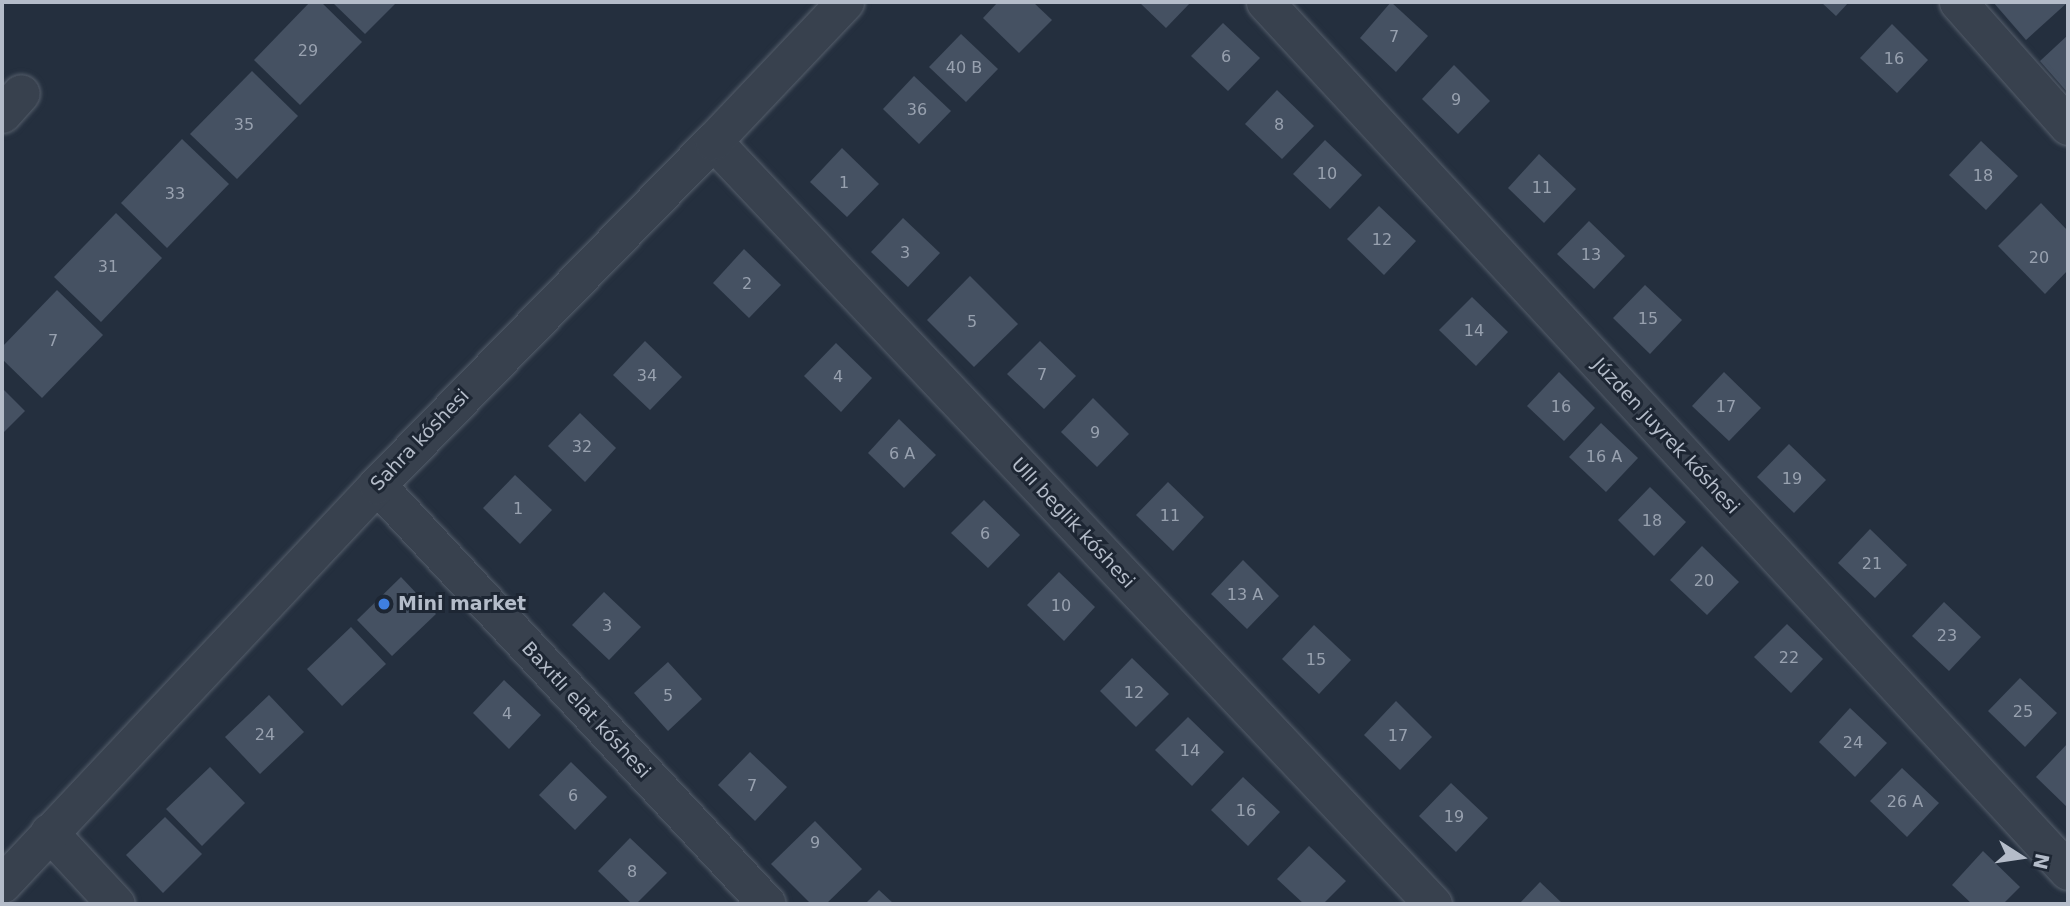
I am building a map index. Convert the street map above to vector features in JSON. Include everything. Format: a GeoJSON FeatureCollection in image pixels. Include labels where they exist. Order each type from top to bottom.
{"type":"FeatureCollection","features":[{"type":"Feature","properties":{"kind":"street","name":"Sahra kóshesi"},"geometry":{"type":"LineString","coordinates":[[2,884],[377,485],[845,2]]}},
{"type":"Feature","properties":{"kind":"street","name":"Júzden juyrek kóshesi"},"geometry":{"type":"LineString","coordinates":[[1265,2],[2068,871]]}},
{"type":"Feature","properties":{"kind":"street"},"geometry":{"type":"LineString","coordinates":[[1958,2],[2068,125]]}},
{"type":"Feature","properties":{"kind":"street","name":"Ullı beglik kóshesi"},"geometry":{"type":"LineString","coordinates":[[713,141],[1433,904]]}},
{"type":"Feature","properties":{"kind":"street","name":"Baxıtlı elat kóshesi"},"geometry":{"type":"LineString","coordinates":[[377,485],[767,904]]}},
{"type":"Feature","properties":{"kind":"street"},"geometry":{"type":"LineString","coordinates":[[49,832],[116,904]]}},
{"type":"Feature","properties":{"kind":"building"},"geometry":{"type":"Polygon","coordinates":[[[310,2],[321,2],[362,42],[300,105],[254,60],[310,2]]]}},
{"type":"Feature","properties":{"kind":"building"},"geometry":{"type":"Polygon","coordinates":[[[332,2],[397,2],[365,34],[332,2]]]}},
{"type":"Feature","properties":{"kind":"building"},"geometry":{"type":"Polygon","coordinates":[[[998,2],[1033,2],[1052,20],[1019,53],[983,18],[998,2]]]}},
{"type":"Feature","properties":{"kind":"building"},"geometry":{"type":"Polygon","coordinates":[[[1139,2],[1191,2],[1166,28],[1139,2]]]}},
{"type":"Feature","properties":{"kind":"building"},"geometry":{"type":"Polygon","coordinates":[[[1391,2],[1428,36],[1396,72],[1360,38],[1391,2]]]}},
{"type":"Feature","properties":{"kind":"building"},"geometry":{"type":"Polygon","coordinates":[[[1821,2],[1849,2],[1836,16],[1821,2]]]}},
{"type":"Feature","properties":{"kind":"building"},"geometry":{"type":"Polygon","coordinates":[[[1993,2],[2068,2],[2026,40],[1993,2]]]}},
{"type":"Feature","properties":{"kind":"building"},"geometry":{"type":"Polygon","coordinates":[[[1223,23],[1260,58],[1228,91],[1191,56],[1223,23]]]}},
{"type":"Feature","properties":{"kind":"building"},"geometry":{"type":"Polygon","coordinates":[[[1892,24],[1928,60],[1897,93],[1860,58],[1892,24]]]}},
{"type":"Feature","properties":{"kind":"building"},"geometry":{"type":"Polygon","coordinates":[[[961,34],[998,69],[966,102],[929,67],[961,34]]]}},
{"type":"Feature","properties":{"kind":"building"},"geometry":{"type":"Polygon","coordinates":[[[2068,35],[2068,93],[2040,61],[2068,35]]]}},
{"type":"Feature","properties":{"kind":"building"},"geometry":{"type":"Polygon","coordinates":[[[1454,65],[1490,101],[1458,134],[1422,99],[1454,65]]]}},
{"type":"Feature","properties":{"kind":"building"},"geometry":{"type":"Polygon","coordinates":[[[252,71],[298,116],[237,179],[190,134],[252,71]]]}},
{"type":"Feature","properties":{"kind":"building"},"geometry":{"type":"Polygon","coordinates":[[[914,76],[951,111],[919,144],[883,109],[914,76]]]}},
{"type":"Feature","properties":{"kind":"building"},"geometry":{"type":"Polygon","coordinates":[[[1277,90],[1314,126],[1282,159],[1245,124],[1277,90]]]}},
{"type":"Feature","properties":{"kind":"building"},"geometry":{"type":"Polygon","coordinates":[[[182,139],[229,184],[167,248],[121,203],[182,139]]]}},
{"type":"Feature","properties":{"kind":"building"},"geometry":{"type":"Polygon","coordinates":[[[1325,140],[1362,175],[1330,209],[1293,174],[1325,140]]]}},
{"type":"Feature","properties":{"kind":"building"},"geometry":{"type":"Polygon","coordinates":[[[1981,141],[2018,176],[1986,210],[1949,175],[1981,141]]]}},
{"type":"Feature","properties":{"kind":"building"},"geometry":{"type":"Polygon","coordinates":[[[842,148],[879,184],[847,217],[810,182],[842,148]]]}},
{"type":"Feature","properties":{"kind":"building"},"geometry":{"type":"Polygon","coordinates":[[[1539,154],[1576,189],[1544,223],[1508,188],[1539,154]]]}},
{"type":"Feature","properties":{"kind":"building"},"geometry":{"type":"Polygon","coordinates":[[[2041,203],[2068,231],[2068,270],[2045,294],[1998,246],[2041,203]]]}},
{"type":"Feature","properties":{"kind":"building"},"geometry":{"type":"Polygon","coordinates":[[[1379,206],[1416,241],[1384,275],[1347,239],[1379,206]]]}},
{"type":"Feature","properties":{"kind":"building"},"geometry":{"type":"Polygon","coordinates":[[[116,213],[162,258],[101,322],[54,277],[116,213]]]}},
{"type":"Feature","properties":{"kind":"building"},"geometry":{"type":"Polygon","coordinates":[[[903,218],[940,253],[908,287],[871,252],[903,218]]]}},
{"type":"Feature","properties":{"kind":"building"},"geometry":{"type":"Polygon","coordinates":[[[1589,221],[1625,256],[1594,289],[1557,254],[1589,221]]]}},
{"type":"Feature","properties":{"kind":"building"},"geometry":{"type":"Polygon","coordinates":[[[744,249],[781,285],[749,318],[713,283],[744,249]]]}},
{"type":"Feature","properties":{"kind":"building"},"geometry":{"type":"Polygon","coordinates":[[[970,276],[1018,324],[974,367],[927,320],[970,276]]]}},
{"type":"Feature","properties":{"kind":"building"},"geometry":{"type":"Polygon","coordinates":[[[1645,285],[1682,320],[1650,354],[1613,318],[1645,285]]]}},
{"type":"Feature","properties":{"kind":"building"},"geometry":{"type":"Polygon","coordinates":[[[57,290],[103,335],[42,398],[2,359],[2,347],[57,290]]]}},
{"type":"Feature","properties":{"kind":"building"},"geometry":{"type":"Polygon","coordinates":[[[1472,297],[1508,332],[1476,366],[1439,330],[1472,297]]]}},
{"type":"Feature","properties":{"kind":"building"},"geometry":{"type":"Polygon","coordinates":[[[645,341],[682,377],[650,410],[613,375],[645,341]]]}},
{"type":"Feature","properties":{"kind":"building"},"geometry":{"type":"Polygon","coordinates":[[[1040,341],[1076,376],[1044,409],[1007,374],[1040,341]]]}},
{"type":"Feature","properties":{"kind":"building"},"geometry":{"type":"Polygon","coordinates":[[[836,343],[872,378],[841,412],[804,376],[836,343]]]}},
{"type":"Feature","properties":{"kind":"building"},"geometry":{"type":"Polygon","coordinates":[[[1559,372],[1595,408],[1564,441],[1527,406],[1559,372]]]}},
{"type":"Feature","properties":{"kind":"building"},"geometry":{"type":"Polygon","coordinates":[[[1724,372],[1761,408],[1729,441],[1692,406],[1724,372]]]}},
{"type":"Feature","properties":{"kind":"building"},"geometry":{"type":"Polygon","coordinates":[[[2,388],[25,411],[2,434],[2,388]]]}},
{"type":"Feature","properties":{"kind":"building"},"geometry":{"type":"Polygon","coordinates":[[[1093,398],[1129,434],[1097,467],[1061,432],[1093,398]]]}},
{"type":"Feature","properties":{"kind":"building"},"geometry":{"type":"Polygon","coordinates":[[[580,413],[616,448],[585,482],[548,446],[580,413]]]}},
{"type":"Feature","properties":{"kind":"building"},"geometry":{"type":"Polygon","coordinates":[[[899,419],[936,455],[904,488],[868,453],[899,419]]]}},
{"type":"Feature","properties":{"kind":"building"},"geometry":{"type":"Polygon","coordinates":[[[1601,423],[1638,458],[1606,492],[1569,457],[1601,423]]]}},
{"type":"Feature","properties":{"kind":"building"},"geometry":{"type":"Polygon","coordinates":[[[1789,444],[1826,480],[1794,513],[1757,477],[1789,444]]]}},
{"type":"Feature","properties":{"kind":"building"},"geometry":{"type":"Polygon","coordinates":[[[515,475],[552,510],[520,544],[483,508],[515,475]]]}},
{"type":"Feature","properties":{"kind":"building"},"geometry":{"type":"Polygon","coordinates":[[[1168,482],[1204,517],[1173,551],[1136,515],[1168,482]]]}},
{"type":"Feature","properties":{"kind":"building"},"geometry":{"type":"Polygon","coordinates":[[[1650,487],[1686,522],[1654,556],[1618,520],[1650,487]]]}},
{"type":"Feature","properties":{"kind":"building"},"geometry":{"type":"Polygon","coordinates":[[[984,500],[1020,535],[988,568],[951,533],[984,500]]]}},
{"type":"Feature","properties":{"kind":"building"},"geometry":{"type":"Polygon","coordinates":[[[1870,529],[1907,565],[1875,598],[1838,563],[1870,529]]]}},
{"type":"Feature","properties":{"kind":"building"},"geometry":{"type":"Polygon","coordinates":[[[1702,546],[1739,582],[1707,615],[1670,580],[1702,546]]]}},
{"type":"Feature","properties":{"kind":"building"},"geometry":{"type":"Polygon","coordinates":[[[1243,560],[1279,596],[1247,629],[1211,594],[1243,560]]]}},
{"type":"Feature","properties":{"kind":"building"},"geometry":{"type":"Polygon","coordinates":[[[1059,572],[1095,607],[1064,641],[1027,605],[1059,572]]]}},
{"type":"Feature","properties":{"kind":"building"},"geometry":{"type":"Polygon","coordinates":[[[401,577],[436,614],[392,656],[357,620],[401,577]]]}},
{"type":"Feature","properties":{"kind":"building"},"geometry":{"type":"Polygon","coordinates":[[[604,592],[641,627],[609,660],[572,625],[604,592]]]}},
{"type":"Feature","properties":{"kind":"building"},"geometry":{"type":"Polygon","coordinates":[[[1944,602],[1981,637],[1949,671],[1912,636],[1944,602]]]}},
{"type":"Feature","properties":{"kind":"building"},"geometry":{"type":"Polygon","coordinates":[[[1787,624],[1823,659],[1791,693],[1754,657],[1787,624]]]}},
{"type":"Feature","properties":{"kind":"building"},"geometry":{"type":"Polygon","coordinates":[[[1314,625],[1351,660],[1319,694],[1282,659],[1314,625]]]}},
{"type":"Feature","properties":{"kind":"building"},"geometry":{"type":"Polygon","coordinates":[[[351,627],[386,664],[342,706],[307,669],[351,627]]]}},
{"type":"Feature","properties":{"kind":"building"},"geometry":{"type":"Polygon","coordinates":[[[1132,658],[1169,694],[1136,727],[1100,691],[1132,658]]]}},
{"type":"Feature","properties":{"kind":"building"},"geometry":{"type":"Polygon","coordinates":[[[668,662],[702,699],[668,731],[634,693],[668,662]]]}},
{"type":"Feature","properties":{"kind":"building"},"geometry":{"type":"Polygon","coordinates":[[[2020,678],[2057,713],[2025,747],[1988,711],[2020,678]]]}},
{"type":"Feature","properties":{"kind":"building"},"geometry":{"type":"Polygon","coordinates":[[[504,680],[541,715],[509,749],[473,713],[504,680]]]}},
{"type":"Feature","properties":{"kind":"building"},"geometry":{"type":"Polygon","coordinates":[[[269,695],[304,732],[260,774],[225,737],[269,695]]]}},
{"type":"Feature","properties":{"kind":"building"},"geometry":{"type":"Polygon","coordinates":[[[1396,701],[1432,737],[1400,770],[1364,735],[1396,701]]]}},
{"type":"Feature","properties":{"kind":"building"},"geometry":{"type":"Polygon","coordinates":[[[1850,708],[1887,743],[1855,777],[1819,742],[1850,708]]]}},
{"type":"Feature","properties":{"kind":"building"},"geometry":{"type":"Polygon","coordinates":[[[1188,717],[1224,752],[1192,786],[1155,750],[1188,717]]]}},
{"type":"Feature","properties":{"kind":"building"},"geometry":{"type":"Polygon","coordinates":[[[2068,743],[2068,808],[2036,777],[2068,743]]]}},
{"type":"Feature","properties":{"kind":"building"},"geometry":{"type":"Polygon","coordinates":[[[750,752],[787,787],[755,821],[718,785],[750,752]]]}},
{"type":"Feature","properties":{"kind":"building"},"geometry":{"type":"Polygon","coordinates":[[[571,762],[607,797],[575,830],[539,795],[571,762]]]}},
{"type":"Feature","properties":{"kind":"building"},"geometry":{"type":"Polygon","coordinates":[[[210,767],[245,803],[202,846],[166,809],[210,767]]]}},
{"type":"Feature","properties":{"kind":"building"},"geometry":{"type":"Polygon","coordinates":[[[1902,768],[1939,803],[1907,837],[1870,801],[1902,768]]]}},
{"type":"Feature","properties":{"kind":"building"},"geometry":{"type":"Polygon","coordinates":[[[1243,777],[1280,812],[1248,846],[1211,810],[1243,777]]]}},
{"type":"Feature","properties":{"kind":"building"},"geometry":{"type":"Polygon","coordinates":[[[1451,783],[1488,818],[1456,852],[1419,816],[1451,783]]]}},
{"type":"Feature","properties":{"kind":"building"},"geometry":{"type":"Polygon","coordinates":[[[165,817],[202,854],[163,893],[126,855],[165,817]]]}},
{"type":"Feature","properties":{"kind":"building"},"geometry":{"type":"Polygon","coordinates":[[[815,821],[862,869],[826,904],[811,904],[771,864],[815,821]]]}},
{"type":"Feature","properties":{"kind":"building"},"geometry":{"type":"Polygon","coordinates":[[[630,838],[667,873],[636,904],[632,904],[598,871],[630,838]]]}},
{"type":"Feature","properties":{"kind":"building"},"geometry":{"type":"Polygon","coordinates":[[[1309,846],[1346,881],[1323,904],[1304,904],[1277,879],[1309,846]]]}},
{"type":"Feature","properties":{"kind":"building"},"geometry":{"type":"Polygon","coordinates":[[[1983,851],[2020,887],[2003,904],[1972,904],[1952,885],[1983,851]]]}},
{"type":"Feature","properties":{"kind":"building"},"geometry":{"type":"Polygon","coordinates":[[[1540,882],[1563,904],[1519,904],[1540,882]]]}},
{"type":"Feature","properties":{"kind":"building"},"geometry":{"type":"Polygon","coordinates":[[[879,890],[894,904],[865,904],[879,890]]]}},
{"type":"Feature","properties":{"kind":"place","name":"Mini market"},"geometry":{"type":"Point","coordinates":[384,604]}}]}
